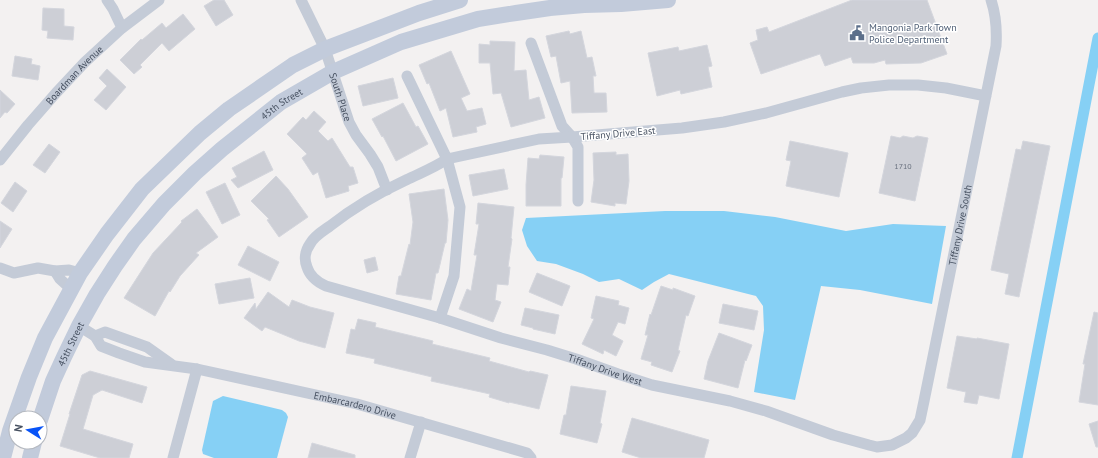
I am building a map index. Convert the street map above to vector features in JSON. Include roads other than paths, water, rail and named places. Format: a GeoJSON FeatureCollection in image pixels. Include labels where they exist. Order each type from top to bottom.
{"type":"FeatureCollection","features":[{"type":"Feature","properties":{"kind":"main road"},"geometry":{"type":"LineString","coordinates":[[3,458],[10,431],[29,376],[45,338],[80,273],[107,234],[142,189],[200,133],[229,109],[293,65],[325,49],[420,13],[460,0]]}},
{"type":"Feature","properties":{"kind":"main road","name":"45th Street"},"geometry":{"type":"LineString","coordinates":[[44,410],[56,375],[79,326],[97,294],[134,239],[164,204],[222,149],[281,102],[333,72],[402,42],[478,19],[550,8],[668,0]]}},
{"type":"Feature","properties":{"kind":"main road"},"geometry":{"type":"LineString","coordinates":[[70,291],[69,308],[72,317],[79,326]]}},
{"type":"Feature","properties":{"kind":"street"},"geometry":{"type":"LineString","coordinates":[[107,0],[113,8],[122,28]]}},
{"type":"Feature","properties":{"kind":"street","name":"Boardman Avenue"},"geometry":{"type":"LineString","coordinates":[[0,160],[56,93],[86,62],[122,28],[158,0]]}},
{"type":"Feature","properties":{"kind":"street","name":"South Place"},"geometry":{"type":"LineString","coordinates":[[301,0],[325,49],[349,122],[378,167],[386,190]]}},
{"type":"Feature","properties":{"kind":"street","name":"Tiffany Drive South"},"geometry":{"type":"LineString","coordinates":[[899,442],[912,433],[920,420],[922,412],[996,46],[997,31],[991,0]]}},
{"type":"Feature","properties":{"kind":"street"},"geometry":{"type":"LineString","coordinates":[[531,44],[562,126],[572,137],[578,147],[578,201]]}},
{"type":"Feature","properties":{"kind":"street"},"geometry":{"type":"LineString","coordinates":[[407,76],[447,159],[460,207],[454,276],[440,318]]}},
{"type":"Feature","properties":{"kind":"street","name":"Tiffany Drive East"},"geometry":{"type":"LineString","coordinates":[[313,278],[306,266],[305,258],[309,244],[314,239],[362,204],[406,179],[437,166],[447,159],[539,139],[682,128],[724,122],[766,113],[861,88],[918,85],[946,88],[986,96]]}},
{"type":"Feature","properties":{"kind":"street"},"geometry":{"type":"LineString","coordinates":[[0,268],[14,273],[38,268],[54,271],[69,270],[80,273]]}},
{"type":"Feature","properties":{"kind":"street"},"geometry":{"type":"LineString","coordinates":[[54,271],[70,291]]}},
{"type":"Feature","properties":{"kind":"street","name":"Tiffany Drive West"},"geometry":{"type":"LineString","coordinates":[[313,278],[326,286],[440,318],[501,338],[547,350],[652,385],[730,401],[766,411],[833,435],[877,447],[899,442]]}},
{"type":"Feature","properties":{"kind":"street","name":"Embarcardero Drive"},"geometry":{"type":"LineString","coordinates":[[79,326],[95,336],[101,346],[145,362],[197,370],[357,404],[527,453],[531,458]]}},
{"type":"Feature","properties":{"kind":"street","name":"Embarcardero Drive"},"geometry":{"type":"LineString","coordinates":[[95,336],[105,332],[148,347],[173,366]]}},
{"type":"Feature","properties":{"kind":"street"},"geometry":{"type":"LineString","coordinates":[[173,458],[197,370]]}},
{"type":"Feature","properties":{"kind":"street"},"geometry":{"type":"LineString","coordinates":[[410,458],[421,422]]}},
{"type":"Feature","properties":{"kind":"water"},"geometry":{"type":"Polygon","coordinates":[[[665,211],[724,211],[775,217],[846,231],[893,224],[946,226],[932,304],[860,290],[821,286],[795,400],[754,392],[764,330],[763,306],[756,296],[669,274],[642,290],[619,279],[599,282],[583,274],[556,264],[537,261],[527,246],[522,230],[526,218],[665,211]]]}},
{"type":"Feature","properties":{"kind":"water"},"geometry":{"type":"Polygon","coordinates":[[[223,396],[282,410],[286,413],[288,417],[277,458],[214,458],[203,454],[202,450],[213,401],[223,396]]]}},
{"type":"Feature","properties":{"kind":"waterway"},"geometry":{"type":"LineString","coordinates":[[1017,458],[1098,38]]}},
{"type":"Feature","properties":{"kind":"place","name":"Mangonia Park Town Police Department"},"geometry":{"type":"Point","coordinates":[857,33]}}]}
